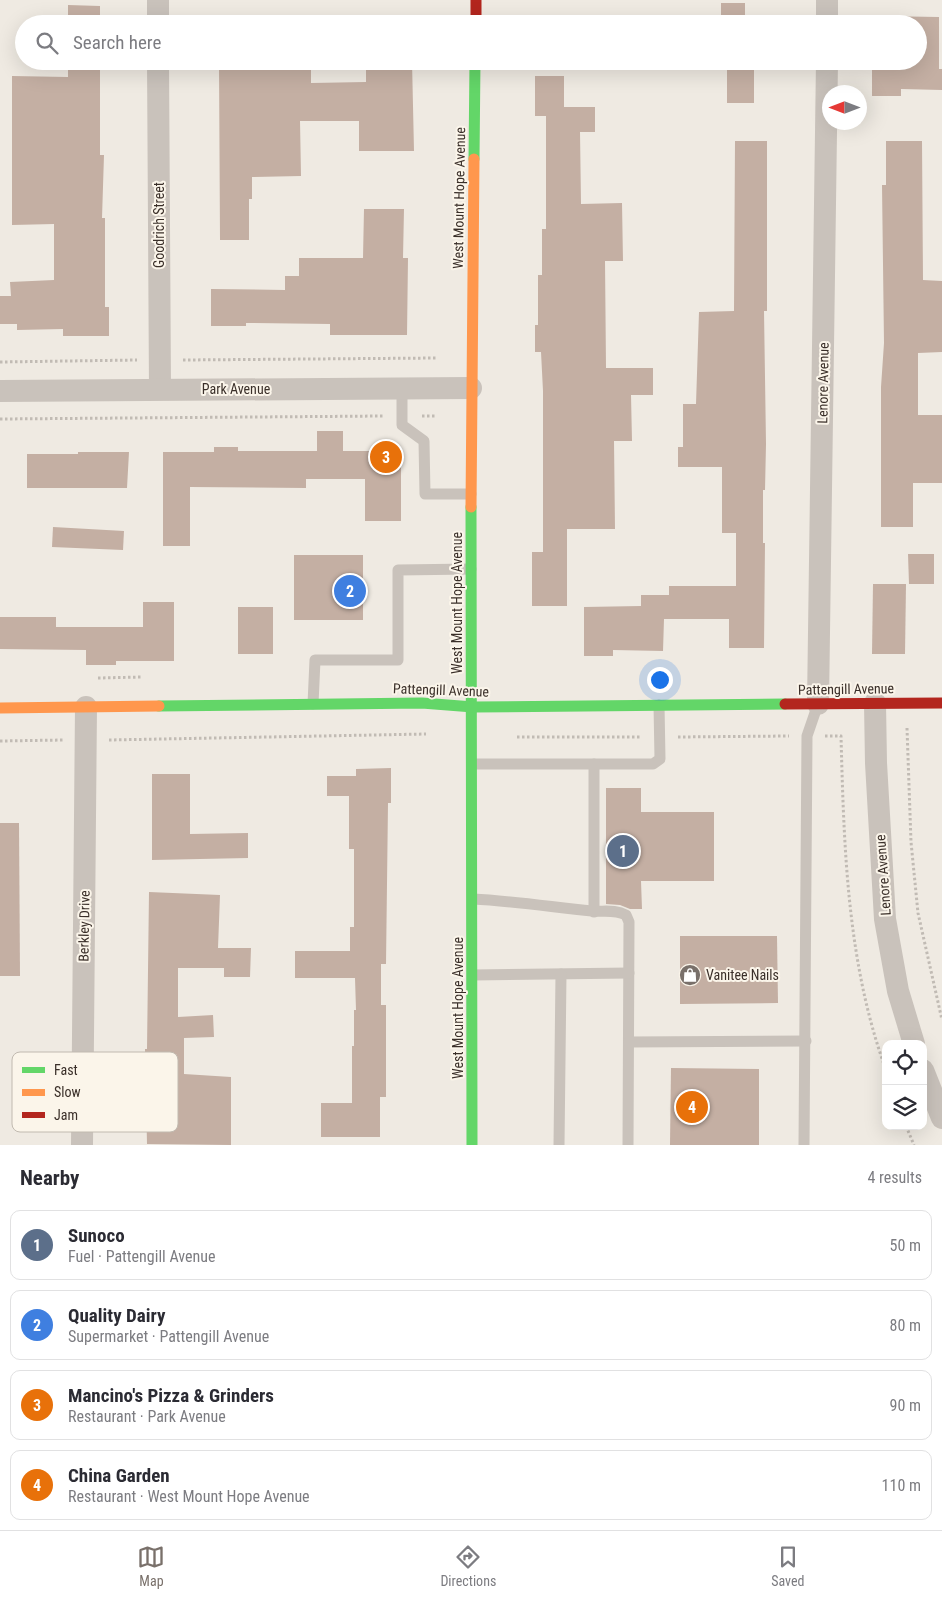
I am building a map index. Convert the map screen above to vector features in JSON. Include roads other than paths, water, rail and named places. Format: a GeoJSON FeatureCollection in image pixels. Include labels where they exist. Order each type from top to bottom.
{"type":"FeatureCollection","features":[{"type":"Feature","properties":{"kind":"street"},"geometry":{"type":"LineString","coordinates":[[158,0],[158,15]]}},
{"type":"Feature","properties":{"kind":"street"},"geometry":{"type":"LineString","coordinates":[[476,0],[476,15]]}},
{"type":"Feature","properties":{"kind":"street"},"geometry":{"type":"LineString","coordinates":[[827,0],[827,15]]}},
{"type":"Feature","properties":{"kind":"street","name":"Goodrich Street"},"geometry":{"type":"LineString","coordinates":[[158,70],[160,389]]}},
{"type":"Feature","properties":{"kind":"street","name":"West Mount Hope Avenue"},"geometry":{"type":"LineString","coordinates":[[472,1145],[473,707],[471,388],[475,70]]}},
{"type":"Feature","properties":{"kind":"street","name":"Lenore Avenue"},"geometry":{"type":"LineString","coordinates":[[818,704],[826,70]]}},
{"type":"Feature","properties":{"kind":"street","name":"Park Avenue"},"geometry":{"type":"LineString","coordinates":[[0,391],[471,388]]}},
{"type":"Feature","properties":{"kind":"street","name":"Lenore Avenue"},"geometry":{"type":"LineString","coordinates":[[876,703],[876,763],[885,919],[898,992],[913,1040]]}},
{"type":"Feature","properties":{"kind":"street","name":"Pattengill Avenue"},"geometry":{"type":"LineString","coordinates":[[0,708],[313,704],[432,704],[473,707],[942,703]]}},
{"type":"Feature","properties":{"kind":"street","name":"Berkley Drive"},"geometry":{"type":"LineString","coordinates":[[83,1052],[86,707]]}},
{"type":"Feature","properties":{"kind":"street"},"geometry":{"type":"LineString","coordinates":[[927,1080],[942,1118]]}},
{"type":"Feature","properties":{"kind":"street","name":"Berkley Drive"},"geometry":{"type":"LineString","coordinates":[[82,1132],[82,1145]]}},
{"type":"Feature","properties":{"kind":"lane"},"geometry":{"type":"LineString","coordinates":[[402,388],[402,425],[424,442],[425,494],[471,494]]}},
{"type":"Feature","properties":{"kind":"lane"},"geometry":{"type":"LineString","coordinates":[[313,704],[315,660],[398,660],[398,570],[471,569]]}},
{"type":"Feature","properties":{"kind":"lane"},"geometry":{"type":"LineString","coordinates":[[804,1145],[807,736],[818,704]]}},
{"type":"Feature","properties":{"kind":"lane"},"geometry":{"type":"LineString","coordinates":[[473,764],[653,764],[660,759],[659,705]]}},
{"type":"Feature","properties":{"kind":"lane"},"geometry":{"type":"LineString","coordinates":[[594,764],[594,912]]}},
{"type":"Feature","properties":{"kind":"lane"},"geometry":{"type":"LineString","coordinates":[[473,899],[516,901],[594,912],[620,912],[626,915],[629,922],[628,1145]]}},
{"type":"Feature","properties":{"kind":"lane"},"geometry":{"type":"LineString","coordinates":[[473,976],[629,973]]}},
{"type":"Feature","properties":{"kind":"lane"},"geometry":{"type":"LineString","coordinates":[[559,1145],[561,974]]}},
{"type":"Feature","properties":{"kind":"lane"},"geometry":{"type":"LineString","coordinates":[[629,1042],[806,1041]]}},
{"type":"Feature","properties":{"kind":"place","name":"Mancino's Pizza & Grinders"},"geometry":{"type":"Point","coordinates":[386,457]}},
{"type":"Feature","properties":{"kind":"place","name":"Quality Dairy"},"geometry":{"type":"Point","coordinates":[350,591]}},
{"type":"Feature","properties":{"kind":"place","name":"Sunoco"},"geometry":{"type":"Point","coordinates":[623,851]}},
{"type":"Feature","properties":{"kind":"place","name":"Vanitee Nails"},"geometry":{"type":"Point","coordinates":[690,975]}},
{"type":"Feature","properties":{"kind":"place","name":"China Garden"},"geometry":{"type":"Point","coordinates":[692,1107]}}]}
